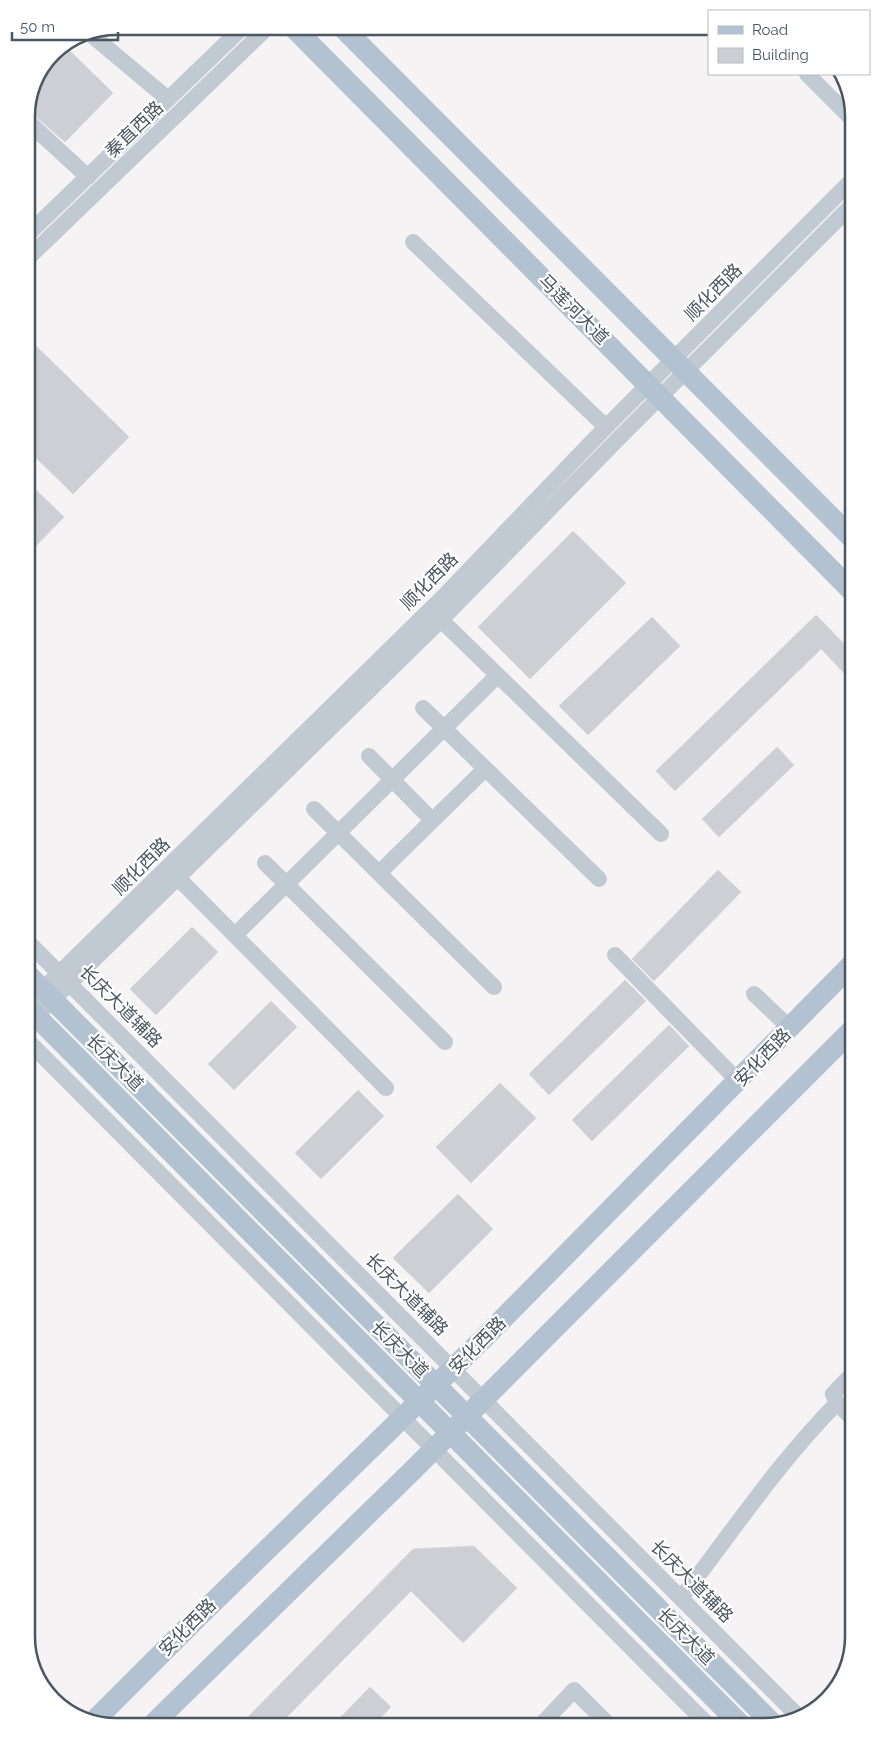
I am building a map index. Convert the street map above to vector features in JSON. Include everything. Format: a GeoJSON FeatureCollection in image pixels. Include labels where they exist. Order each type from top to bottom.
{"type":"FeatureCollection","features":[{"type":"Feature","properties":{"kind":"main road","name":"马莲河大道"},"geometry":{"type":"LineString","coordinates":[[301,35],[845,584]]}},
{"type":"Feature","properties":{"kind":"main road","name":"马莲河大道"},"geometry":{"type":"LineString","coordinates":[[350,35],[845,531]]}},
{"type":"Feature","properties":{"kind":"main road","name":"安化西路"},"geometry":{"type":"LineString","coordinates":[[99,1716],[198,1616],[453,1369],[845,971]]}},
{"type":"Feature","properties":{"kind":"main road","name":"长庆大道"},"geometry":{"type":"LineString","coordinates":[[35,982],[767,1718]]}},
{"type":"Feature","properties":{"kind":"main road","name":"长庆大道"},"geometry":{"type":"LineString","coordinates":[[35,1019],[734,1718]]}},
{"type":"Feature","properties":{"kind":"main road"},"geometry":{"type":"LineString","coordinates":[[159,1718],[450,1433],[845,1037]]}},
{"type":"Feature","properties":{"kind":"street","name":"秦直西路"},"geometry":{"type":"LineString","coordinates":[[35,227],[235,35]]}},
{"type":"Feature","properties":{"kind":"street","name":"秦直西路"},"geometry":{"type":"LineString","coordinates":[[35,251],[260,35]]}},
{"type":"Feature","properties":{"kind":"street"},"geometry":{"type":"LineString","coordinates":[[95,38],[168,100]]}},
{"type":"Feature","properties":{"kind":"street"},"geometry":{"type":"LineString","coordinates":[[809,75],[845,112]]}},
{"type":"Feature","properties":{"kind":"street"},"geometry":{"type":"LineString","coordinates":[[35,128],[88,177]]}},
{"type":"Feature","properties":{"kind":"street","name":"顺化西路"},"geometry":{"type":"LineString","coordinates":[[679,366],[845,188]]}},
{"type":"Feature","properties":{"kind":"street","name":"顺化西路"},"geometry":{"type":"LineString","coordinates":[[65,978],[178,878],[441,620],[654,390],[845,211]]}},
{"type":"Feature","properties":{"kind":"street"},"geometry":{"type":"LineString","coordinates":[[413,242],[606,426]]}},
{"type":"Feature","properties":{"kind":"street","name":"顺化西路"},"geometry":{"type":"LineString","coordinates":[[35,1007],[444,596],[606,426],[654,390]]}},
{"type":"Feature","properties":{"kind":"street"},"geometry":{"type":"LineString","coordinates":[[441,620],[661,834]]}},
{"type":"Feature","properties":{"kind":"street"},"geometry":{"type":"LineString","coordinates":[[235,935],[497,676]]}},
{"type":"Feature","properties":{"kind":"street"},"geometry":{"type":"LineString","coordinates":[[423,708],[599,879]]}},
{"type":"Feature","properties":{"kind":"street"},"geometry":{"type":"LineString","coordinates":[[369,756],[432,820]]}},
{"type":"Feature","properties":{"kind":"street"},"geometry":{"type":"LineString","coordinates":[[379,873],[485,769]]}},
{"type":"Feature","properties":{"kind":"street"},"geometry":{"type":"LineString","coordinates":[[314,809],[494,987]]}},
{"type":"Feature","properties":{"kind":"street"},"geometry":{"type":"LineString","coordinates":[[264,864],[444,1042]]}},
{"type":"Feature","properties":{"kind":"street"},"geometry":{"type":"LineString","coordinates":[[178,878],[386,1088]]}},
{"type":"Feature","properties":{"kind":"street","name":"长庆大道辅路"},"geometry":{"type":"LineString","coordinates":[[35,949],[794,1712]]}},
{"type":"Feature","properties":{"kind":"street"},"geometry":{"type":"LineString","coordinates":[[615,955],[738,1081]]}},
{"type":"Feature","properties":{"kind":"street"},"geometry":{"type":"LineString","coordinates":[[754,994],[790,1028]]}},
{"type":"Feature","properties":{"kind":"street"},"geometry":{"type":"LineString","coordinates":[[35,1048],[701,1718]]}},
{"type":"Feature","properties":{"kind":"street"},"geometry":{"type":"LineString","coordinates":[[845,1381],[833,1394],[837,1403],[845,1411]]}},
{"type":"Feature","properties":{"kind":"street"},"geometry":{"type":"LineString","coordinates":[[681,1598],[756,1496],[805,1436],[837,1403]]}},
{"type":"Feature","properties":{"kind":"street"},"geometry":{"type":"LineString","coordinates":[[548,1718],[574,1690],[602,1718]]}},
{"type":"Feature","properties":{"kind":"building"},"geometry":{"type":"Polygon","coordinates":[[[69,50],[113,93],[65,142],[35,116],[35,111],[41,85],[49,71],[69,50]]]}},
{"type":"Feature","properties":{"kind":"building"},"geometry":{"type":"Polygon","coordinates":[[[35,345],[129,437],[73,494],[35,457],[35,345]]]}},
{"type":"Feature","properties":{"kind":"building"},"geometry":{"type":"Polygon","coordinates":[[[35,489],[64,517],[35,547],[35,489]]]}},
{"type":"Feature","properties":{"kind":"building"},"geometry":{"type":"Polygon","coordinates":[[[573,531],[626,583],[530,679],[478,627],[573,531]]]}},
{"type":"Feature","properties":{"kind":"building"},"geometry":{"type":"Polygon","coordinates":[[[816,615],[845,645],[845,674],[821,649],[675,791],[656,771],[816,615]]]}},
{"type":"Feature","properties":{"kind":"building"},"geometry":{"type":"Polygon","coordinates":[[[652,617],[680,646],[588,735],[559,706],[652,617]]]}},
{"type":"Feature","properties":{"kind":"building"},"geometry":{"type":"Polygon","coordinates":[[[777,747],[794,765],[719,837],[702,819],[777,747]]]}},
{"type":"Feature","properties":{"kind":"building"},"geometry":{"type":"Polygon","coordinates":[[[718,870],[741,892],[654,981],[632,959],[718,870]]]}},
{"type":"Feature","properties":{"kind":"building"},"geometry":{"type":"Polygon","coordinates":[[[192,927],[218,952],[156,1015],[130,989],[192,927]]]}},
{"type":"Feature","properties":{"kind":"building"},"geometry":{"type":"Polygon","coordinates":[[[625,980],[646,1001],[549,1095],[529,1074],[625,980]]]}},
{"type":"Feature","properties":{"kind":"building"},"geometry":{"type":"Polygon","coordinates":[[[271,1001],[297,1027],[234,1090],[208,1064],[271,1001]]]}},
{"type":"Feature","properties":{"kind":"building"},"geometry":{"type":"Polygon","coordinates":[[[669,1025],[689,1046],[592,1141],[572,1120],[669,1025]]]}},
{"type":"Feature","properties":{"kind":"building"},"geometry":{"type":"Polygon","coordinates":[[[500,1083],[536,1118],[471,1183],[436,1147],[500,1083]]]}},
{"type":"Feature","properties":{"kind":"building"},"geometry":{"type":"Polygon","coordinates":[[[358,1090],[384,1116],[321,1179],[295,1153],[358,1090]]]}},
{"type":"Feature","properties":{"kind":"building"},"geometry":{"type":"Polygon","coordinates":[[[458,1194],[493,1229],[429,1293],[393,1258],[458,1194]]]}},
{"type":"Feature","properties":{"kind":"building"},"geometry":{"type":"Polygon","coordinates":[[[474,1546],[517,1588],[463,1643],[411,1591],[286,1718],[247,1718],[413,1549],[474,1546]]]}},
{"type":"Feature","properties":{"kind":"building"},"geometry":{"type":"Polygon","coordinates":[[[370,1687],[391,1707],[381,1718],[340,1718],[370,1687]]]}}]}
